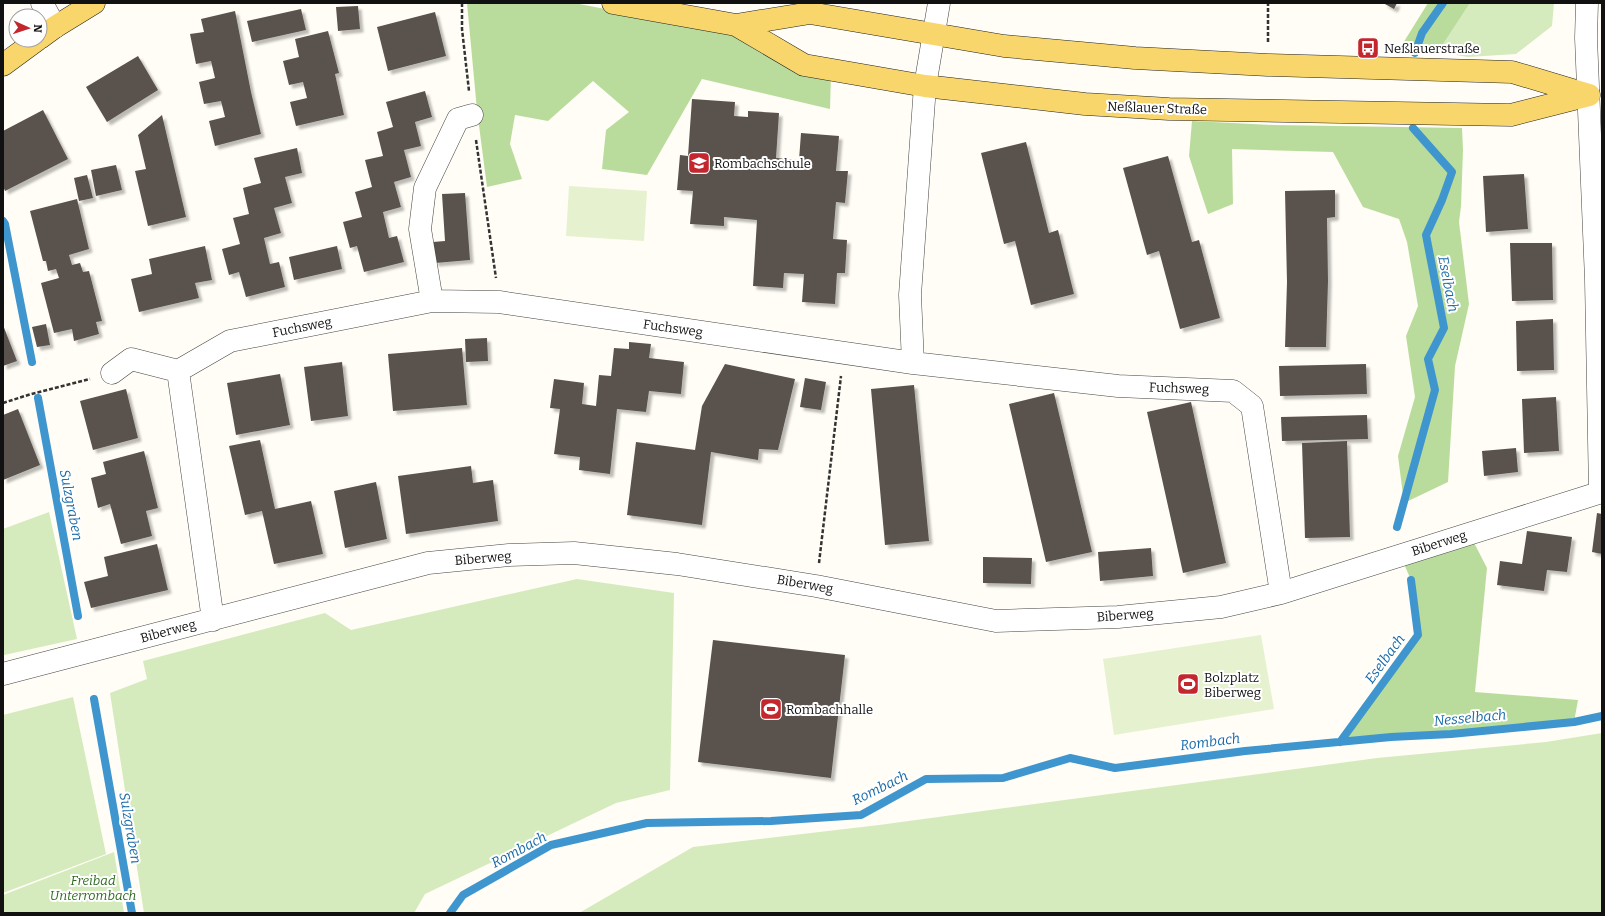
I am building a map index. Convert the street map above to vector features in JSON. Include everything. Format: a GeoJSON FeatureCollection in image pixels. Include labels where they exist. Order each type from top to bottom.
{"type":"FeatureCollection","features":[{"type":"Feature","properties":{"kind":"main road"},"geometry":{"type":"LineString","coordinates":[[48,32],[94,3]]}},
{"type":"Feature","properties":{"kind":"main road","name":"Neßlauer Straße"},"geometry":{"type":"LineString","coordinates":[[613,3],[736,25],[810,13],[1004,46],[1135,58],[1268,65],[1512,72],[1595,96]]}},
{"type":"Feature","properties":{"kind":"main road","name":"Neßlauer Straße"},"geometry":{"type":"LineString","coordinates":[[736,25],[804,66],[925,86],[1085,104],[1169,109],[1511,114],[1595,96]]}},
{"type":"Feature","properties":{"kind":"main road"},"geometry":{"type":"LineString","coordinates":[[3,65],[26,48]]}},
{"type":"Feature","properties":{"kind":"street"},"geometry":{"type":"LineString","coordinates":[[913,363],[910,295],[925,86],[938,3]]}},
{"type":"Feature","properties":{"kind":"street"},"geometry":{"type":"LineString","coordinates":[[1587,3],[1586,38],[1595,96],[1599,280],[1601,492]]}},
{"type":"Feature","properties":{"kind":"street"},"geometry":{"type":"LineString","coordinates":[[432,301],[420,229],[425,188],[458,119],[472,115]]}},
{"type":"Feature","properties":{"kind":"street","name":"Fuchsweg"},"geometry":{"type":"LineString","coordinates":[[178,371],[230,341],[432,301],[499,302],[913,363],[1118,386],[1233,391],[1252,406],[1281,593]]}},
{"type":"Feature","properties":{"kind":"street"},"geometry":{"type":"LineString","coordinates":[[112,373],[131,358],[178,371],[213,620]]}},
{"type":"Feature","properties":{"kind":"street","name":"Biberweg"},"geometry":{"type":"LineString","coordinates":[[3,674],[428,563],[509,555],[574,553],[677,564],[816,586],[996,621],[1118,617],[1213,608],[1281,593],[1601,492]]}},
{"type":"Feature","properties":{"kind":"path"},"geometry":{"type":"LineString","coordinates":[[462,3],[464,47],[472,115],[499,302]]}},
{"type":"Feature","properties":{"kind":"path"},"geometry":{"type":"LineString","coordinates":[[1268,3],[1268,65]]}},
{"type":"Feature","properties":{"kind":"path"},"geometry":{"type":"LineString","coordinates":[[816,586],[844,353]]}},
{"type":"Feature","properties":{"kind":"path"},"geometry":{"type":"LineString","coordinates":[[3,403],[112,373]]}},
{"type":"Feature","properties":{"kind":"green space"},"geometry":{"type":"Polygon","coordinates":[[[467,3],[574,3],[741,35],[831,74],[830,109],[702,79],[647,175],[602,169],[606,130],[629,112],[593,81],[548,121],[515,115],[510,144],[522,179],[487,187],[477,110],[467,3]]]}},
{"type":"Feature","properties":{"kind":"green space"},"geometry":{"type":"Polygon","coordinates":[[[1428,3],[1470,3],[1438,52],[1400,48],[1428,3]]]}},
{"type":"Feature","properties":{"kind":"green space"},"geometry":{"type":"Polygon","coordinates":[[[1470,3],[1554,3],[1552,26],[1516,54],[1468,57],[1438,52],[1470,3]]]}},
{"type":"Feature","properties":{"kind":"green space"},"geometry":{"type":"Polygon","coordinates":[[[1192,121],[1274,125],[1462,128],[1463,150],[1459,222],[1469,304],[1455,366],[1448,482],[1404,503],[1398,456],[1415,397],[1406,336],[1418,306],[1407,242],[1399,219],[1363,207],[1333,152],[1232,149],[1233,204],[1208,214],[1189,156],[1192,121]]]}},
{"type":"Feature","properties":{"kind":"green space"},"geometry":{"type":"Polygon","coordinates":[[[569,186],[647,191],[644,241],[566,236],[569,186]]]}},
{"type":"Feature","properties":{"kind":"green space"},"geometry":{"type":"Polygon","coordinates":[[[49,512],[77,639],[4,655],[3,529],[49,512]]]}},
{"type":"Feature","properties":{"kind":"green space"},"geometry":{"type":"Polygon","coordinates":[[[1469,533],[1487,568],[1475,692],[1578,700],[1574,722],[1451,734],[1391,737],[1340,742],[1418,635],[1411,580],[1400,555],[1469,533]]]}},
{"type":"Feature","properties":{"kind":"green space"},"geometry":{"type":"Polygon","coordinates":[[[577,579],[674,593],[670,790],[616,803],[425,894],[414,913],[144,913],[110,693],[147,679],[143,661],[325,613],[351,630],[577,579]]]}},
{"type":"Feature","properties":{"kind":"green space","name":"Bolzplatz Biberweg"},"geometry":{"type":"Polygon","coordinates":[[[1261,635],[1274,709],[1114,735],[1103,659],[1261,635]]]}},
{"type":"Feature","properties":{"kind":"green space"},"geometry":{"type":"Polygon","coordinates":[[[73,697],[106,854],[3,893],[3,715],[73,697]]]}},
{"type":"Feature","properties":{"kind":"green space"},"geometry":{"type":"Polygon","coordinates":[[[1602,733],[1602,913],[579,913],[693,847],[879,825],[1377,758],[1546,742],[1602,733]]]}},
{"type":"Feature","properties":{"kind":"green space","name":"Freibad Unterrombach"},"geometry":{"type":"Polygon","coordinates":[[[114,852],[124,913],[3,913],[3,895],[114,852]]]}},
{"type":"Feature","properties":{"kind":"building"},"geometry":{"type":"Polygon","coordinates":[[[1383,3],[1397,3],[1394,9],[1383,3]]]}},
{"type":"Feature","properties":{"kind":"building"},"geometry":{"type":"Polygon","coordinates":[[[358,6],[360,29],[338,31],[336,7],[358,6]]]}},
{"type":"Feature","properties":{"kind":"building"},"geometry":{"type":"Polygon","coordinates":[[[301,9],[306,30],[252,42],[247,21],[301,9]]]}},
{"type":"Feature","properties":{"kind":"building"},"geometry":{"type":"Polygon","coordinates":[[[235,11],[261,134],[215,146],[209,121],[225,117],[221,101],[204,104],[199,82],[215,78],[211,61],[196,64],[190,34],[204,32],[201,19],[235,11]]]}},
{"type":"Feature","properties":{"kind":"building"},"geometry":{"type":"Polygon","coordinates":[[[435,12],[446,56],[388,71],[377,27],[435,12]]]}},
{"type":"Feature","properties":{"kind":"building"},"geometry":{"type":"Polygon","coordinates":[[[328,31],[339,73],[335,74],[344,115],[296,126],[290,102],[307,98],[303,82],[289,85],[283,61],[299,57],[295,39],[328,31]]]}},
{"type":"Feature","properties":{"kind":"building"},"geometry":{"type":"Polygon","coordinates":[[[138,56],[158,90],[107,122],[86,87],[138,56]]]}},
{"type":"Feature","properties":{"kind":"building"},"geometry":{"type":"Polygon","coordinates":[[[425,91],[432,117],[415,122],[421,146],[404,150],[411,177],[394,182],[401,207],[383,212],[389,238],[397,236],[404,262],[364,272],[357,246],[350,248],[343,222],[362,217],[355,192],[372,187],[365,160],[383,156],[377,132],[393,127],[386,102],[425,91]]]}},
{"type":"Feature","properties":{"kind":"building"},"geometry":{"type":"Polygon","coordinates":[[[692,99],[735,102],[734,116],[748,117],[748,111],[779,113],[776,158],[799,160],[801,133],[839,136],[836,171],[848,171],[845,203],[836,202],[833,239],[847,240],[845,273],[837,273],[835,304],[802,302],[804,274],[784,273],[783,288],[753,286],[757,220],[724,217],[724,226],[690,224],[693,191],[677,190],[680,155],[688,156],[692,99]]]}},
{"type":"Feature","properties":{"kind":"building"},"geometry":{"type":"Polygon","coordinates":[[[43,110],[68,159],[5,191],[3,186],[3,131],[43,110]]]}},
{"type":"Feature","properties":{"kind":"building"},"geometry":{"type":"Polygon","coordinates":[[[162,115],[186,217],[148,226],[135,171],[146,169],[138,135],[162,115]]]}},
{"type":"Feature","properties":{"kind":"building"},"geometry":{"type":"Polygon","coordinates":[[[1026,142],[1049,233],[1058,230],[1074,294],[1031,305],[1015,241],[1004,244],[981,153],[1026,142]]]}},
{"type":"Feature","properties":{"kind":"building"},"geometry":{"type":"Polygon","coordinates":[[[297,148],[302,173],[285,177],[292,203],[274,208],[281,233],[264,238],[270,264],[279,262],[285,287],[246,297],[239,272],[229,275],[222,249],[240,244],[233,218],[249,214],[243,188],[261,183],[254,158],[297,148]]]}},
{"type":"Feature","properties":{"kind":"building"},"geometry":{"type":"Polygon","coordinates":[[[1168,156],[1192,242],[1199,240],[1220,318],[1180,329],[1159,251],[1147,255],[1123,168],[1168,156]]]}},
{"type":"Feature","properties":{"kind":"building"},"geometry":{"type":"Polygon","coordinates":[[[116,165],[122,190],[96,196],[91,170],[116,165]]]}},
{"type":"Feature","properties":{"kind":"building"},"geometry":{"type":"Polygon","coordinates":[[[1524,174],[1528,229],[1486,232],[1483,176],[1524,174]]]}},
{"type":"Feature","properties":{"kind":"building"},"geometry":{"type":"Polygon","coordinates":[[[87,175],[93,198],[79,201],[74,178],[87,175]]]}},
{"type":"Feature","properties":{"kind":"building"},"geometry":{"type":"Polygon","coordinates":[[[1335,190],[1335,217],[1327,218],[1328,281],[1326,347],[1285,347],[1287,282],[1285,191],[1335,190]]]}},
{"type":"Feature","properties":{"kind":"building"},"geometry":{"type":"Polygon","coordinates":[[[465,193],[470,260],[435,263],[433,242],[445,241],[442,194],[465,193]]]}},
{"type":"Feature","properties":{"kind":"building"},"geometry":{"type":"Polygon","coordinates":[[[77,199],[89,249],[69,255],[72,265],[80,263],[83,272],[89,271],[102,321],[96,322],[99,334],[74,341],[72,329],[54,333],[41,283],[59,278],[56,269],[48,271],[46,261],[43,261],[30,211],[77,199]]]}},
{"type":"Feature","properties":{"kind":"building"},"geometry":{"type":"Polygon","coordinates":[[[1510,243],[1552,243],[1553,300],[1512,301],[1510,243]]]}},
{"type":"Feature","properties":{"kind":"building"},"geometry":{"type":"Polygon","coordinates":[[[205,246],[212,280],[195,283],[199,298],[139,312],[131,279],[152,274],[149,259],[205,246]]]}},
{"type":"Feature","properties":{"kind":"building"},"geometry":{"type":"Polygon","coordinates":[[[337,246],[342,269],[294,280],[289,257],[337,246]]]}},
{"type":"Feature","properties":{"kind":"building"},"geometry":{"type":"Polygon","coordinates":[[[1553,319],[1554,370],[1517,371],[1516,321],[1553,319]]]}},
{"type":"Feature","properties":{"kind":"building"},"geometry":{"type":"Polygon","coordinates":[[[46,324],[50,345],[37,347],[32,327],[46,324]]]}},
{"type":"Feature","properties":{"kind":"building"},"geometry":{"type":"Polygon","coordinates":[[[3,325],[17,361],[3,366],[3,325]]]}},
{"type":"Feature","properties":{"kind":"building"},"geometry":{"type":"Polygon","coordinates":[[[487,338],[488,361],[466,362],[465,339],[487,338]]]}},
{"type":"Feature","properties":{"kind":"building"},"geometry":{"type":"Polygon","coordinates":[[[629,342],[651,344],[649,358],[684,362],[681,394],[649,391],[646,412],[617,409],[610,474],[579,470],[580,457],[554,454],[560,409],[550,408],[554,379],[584,383],[582,404],[596,406],[599,375],[611,376],[614,348],[629,349],[629,342]]]}},
{"type":"Feature","properties":{"kind":"building"},"geometry":{"type":"Polygon","coordinates":[[[462,348],[467,405],[393,411],[388,354],[462,348]]]}},
{"type":"Feature","properties":{"kind":"building"},"geometry":{"type":"Polygon","coordinates":[[[342,362],[348,416],[311,421],[304,367],[342,362]]]}},
{"type":"Feature","properties":{"kind":"building"},"geometry":{"type":"Polygon","coordinates":[[[725,364],[795,379],[778,450],[759,449],[758,460],[711,452],[702,525],[627,515],[636,442],[695,450],[702,406],[725,364]]]}},
{"type":"Feature","properties":{"kind":"building"},"geometry":{"type":"Polygon","coordinates":[[[1366,364],[1367,394],[1280,396],[1279,366],[1366,364]]]}},
{"type":"Feature","properties":{"kind":"building"},"geometry":{"type":"Polygon","coordinates":[[[280,374],[290,425],[236,435],[227,383],[280,374]]]}},
{"type":"Feature","properties":{"kind":"building"},"geometry":{"type":"Polygon","coordinates":[[[805,378],[826,382],[821,410],[800,407],[805,378]]]}},
{"type":"Feature","properties":{"kind":"building"},"geometry":{"type":"Polygon","coordinates":[[[914,385],[929,541],[885,545],[871,389],[914,385]]]}},
{"type":"Feature","properties":{"kind":"building"},"geometry":{"type":"Polygon","coordinates":[[[126,389],[138,438],[93,450],[80,401],[126,389]]]}},
{"type":"Feature","properties":{"kind":"building"},"geometry":{"type":"Polygon","coordinates":[[[1054,393],[1092,552],[1046,562],[1009,404],[1054,393]]]}},
{"type":"Feature","properties":{"kind":"building"},"geometry":{"type":"Polygon","coordinates":[[[1556,397],[1559,451],[1524,453],[1522,399],[1556,397]]]}},
{"type":"Feature","properties":{"kind":"building"},"geometry":{"type":"Polygon","coordinates":[[[1191,402],[1226,563],[1183,573],[1147,412],[1191,402]]]}},
{"type":"Feature","properties":{"kind":"building"},"geometry":{"type":"Polygon","coordinates":[[[18,409],[40,465],[3,480],[3,415],[18,409]]]}},
{"type":"Feature","properties":{"kind":"building"},"geometry":{"type":"Polygon","coordinates":[[[1367,415],[1368,439],[1282,441],[1281,417],[1367,415]]]}},
{"type":"Feature","properties":{"kind":"building"},"geometry":{"type":"Polygon","coordinates":[[[260,440],[275,509],[311,501],[323,554],[274,564],[262,511],[245,515],[229,446],[260,440]]]}},
{"type":"Feature","properties":{"kind":"building"},"geometry":{"type":"Polygon","coordinates":[[[1347,441],[1350,537],[1305,538],[1302,443],[1347,441]]]}},
{"type":"Feature","properties":{"kind":"building"},"geometry":{"type":"Polygon","coordinates":[[[1516,448],[1518,472],[1484,476],[1482,451],[1516,448]]]}},
{"type":"Feature","properties":{"kind":"building"},"geometry":{"type":"Polygon","coordinates":[[[144,451],[158,508],[146,511],[152,536],[121,544],[110,504],[98,508],[91,478],[106,474],[103,462],[144,451]]]}},
{"type":"Feature","properties":{"kind":"building"},"geometry":{"type":"Polygon","coordinates":[[[471,466],[473,483],[493,480],[498,521],[406,534],[398,476],[471,466]]]}},
{"type":"Feature","properties":{"kind":"building"},"geometry":{"type":"Polygon","coordinates":[[[376,482],[387,539],[345,548],[334,491],[376,482]]]}},
{"type":"Feature","properties":{"kind":"building"},"geometry":{"type":"Polygon","coordinates":[[[1597,513],[1602,514],[1602,554],[1592,552],[1597,513]]]}},
{"type":"Feature","properties":{"kind":"building"},"geometry":{"type":"Polygon","coordinates":[[[1527,531],[1572,537],[1567,572],[1547,570],[1544,591],[1497,585],[1500,561],[1522,564],[1527,531]]]}},
{"type":"Feature","properties":{"kind":"building"},"geometry":{"type":"Polygon","coordinates":[[[157,544],[168,590],[91,608],[84,582],[108,576],[104,557],[157,544]]]}},
{"type":"Feature","properties":{"kind":"building"},"geometry":{"type":"Polygon","coordinates":[[[1151,548],[1153,576],[1100,581],[1098,552],[1151,548]]]}},
{"type":"Feature","properties":{"kind":"building"},"geometry":{"type":"Polygon","coordinates":[[[983,557],[1032,558],[1031,584],[983,583],[983,557]]]}},
{"type":"Feature","properties":{"kind":"building","name":"Rombachhalle"},"geometry":{"type":"Polygon","coordinates":[[[713,640],[845,655],[831,778],[698,762],[713,640]]]}},
{"type":"Feature","properties":{"kind":"waterway","name":"Eselbach"},"geometry":{"type":"LineString","coordinates":[[1415,53],[1422,33],[1443,3]]}},
{"type":"Feature","properties":{"kind":"waterway","name":"Eselbach"},"geometry":{"type":"LineString","coordinates":[[1397,527],[1435,390],[1428,359],[1444,328],[1426,235],[1442,200],[1452,172],[1413,128]]}},
{"type":"Feature","properties":{"kind":"waterway","name":"Sulzgraben"},"geometry":{"type":"LineString","coordinates":[[3,221],[5,224],[32,362]]}},
{"type":"Feature","properties":{"kind":"waterway","name":"Sulzgraben"},"geometry":{"type":"LineString","coordinates":[[38,398],[78,616]]}},
{"type":"Feature","properties":{"kind":"waterway","name":"Eselbach"},"geometry":{"type":"LineString","coordinates":[[1340,742],[1418,635],[1411,580]]}},
{"type":"Feature","properties":{"kind":"waterway","name":"Sulzgraben"},"geometry":{"type":"LineString","coordinates":[[94,699],[132,913]]}},
{"type":"Feature","properties":{"kind":"waterway","name":"Rombach"},"geometry":{"type":"LineString","coordinates":[[450,913],[463,895],[551,845],[647,823],[771,821],[861,815],[926,779],[1003,778],[1070,758],[1115,768],[1245,751],[1574,722],[1602,716]]}},
{"type":"Feature","properties":{"kind":"place","name":"Neßlauerstraße"},"geometry":{"type":"Point","coordinates":[1368,48]}},
{"type":"Feature","properties":{"kind":"place","name":"Rombachschule"},"geometry":{"type":"Point","coordinates":[699,163]}},
{"type":"Feature","properties":{"kind":"place","name":"Bolzplatz Biberweg"},"geometry":{"type":"Point","coordinates":[1188,684]}},
{"type":"Feature","properties":{"kind":"place","name":"Rombachhalle"},"geometry":{"type":"Point","coordinates":[771,709]}},
{"type":"Feature","properties":{"kind":"water label","name":"Nesselbach"},"geometry":{"type":"Point","coordinates":[1470,718]}}]}
